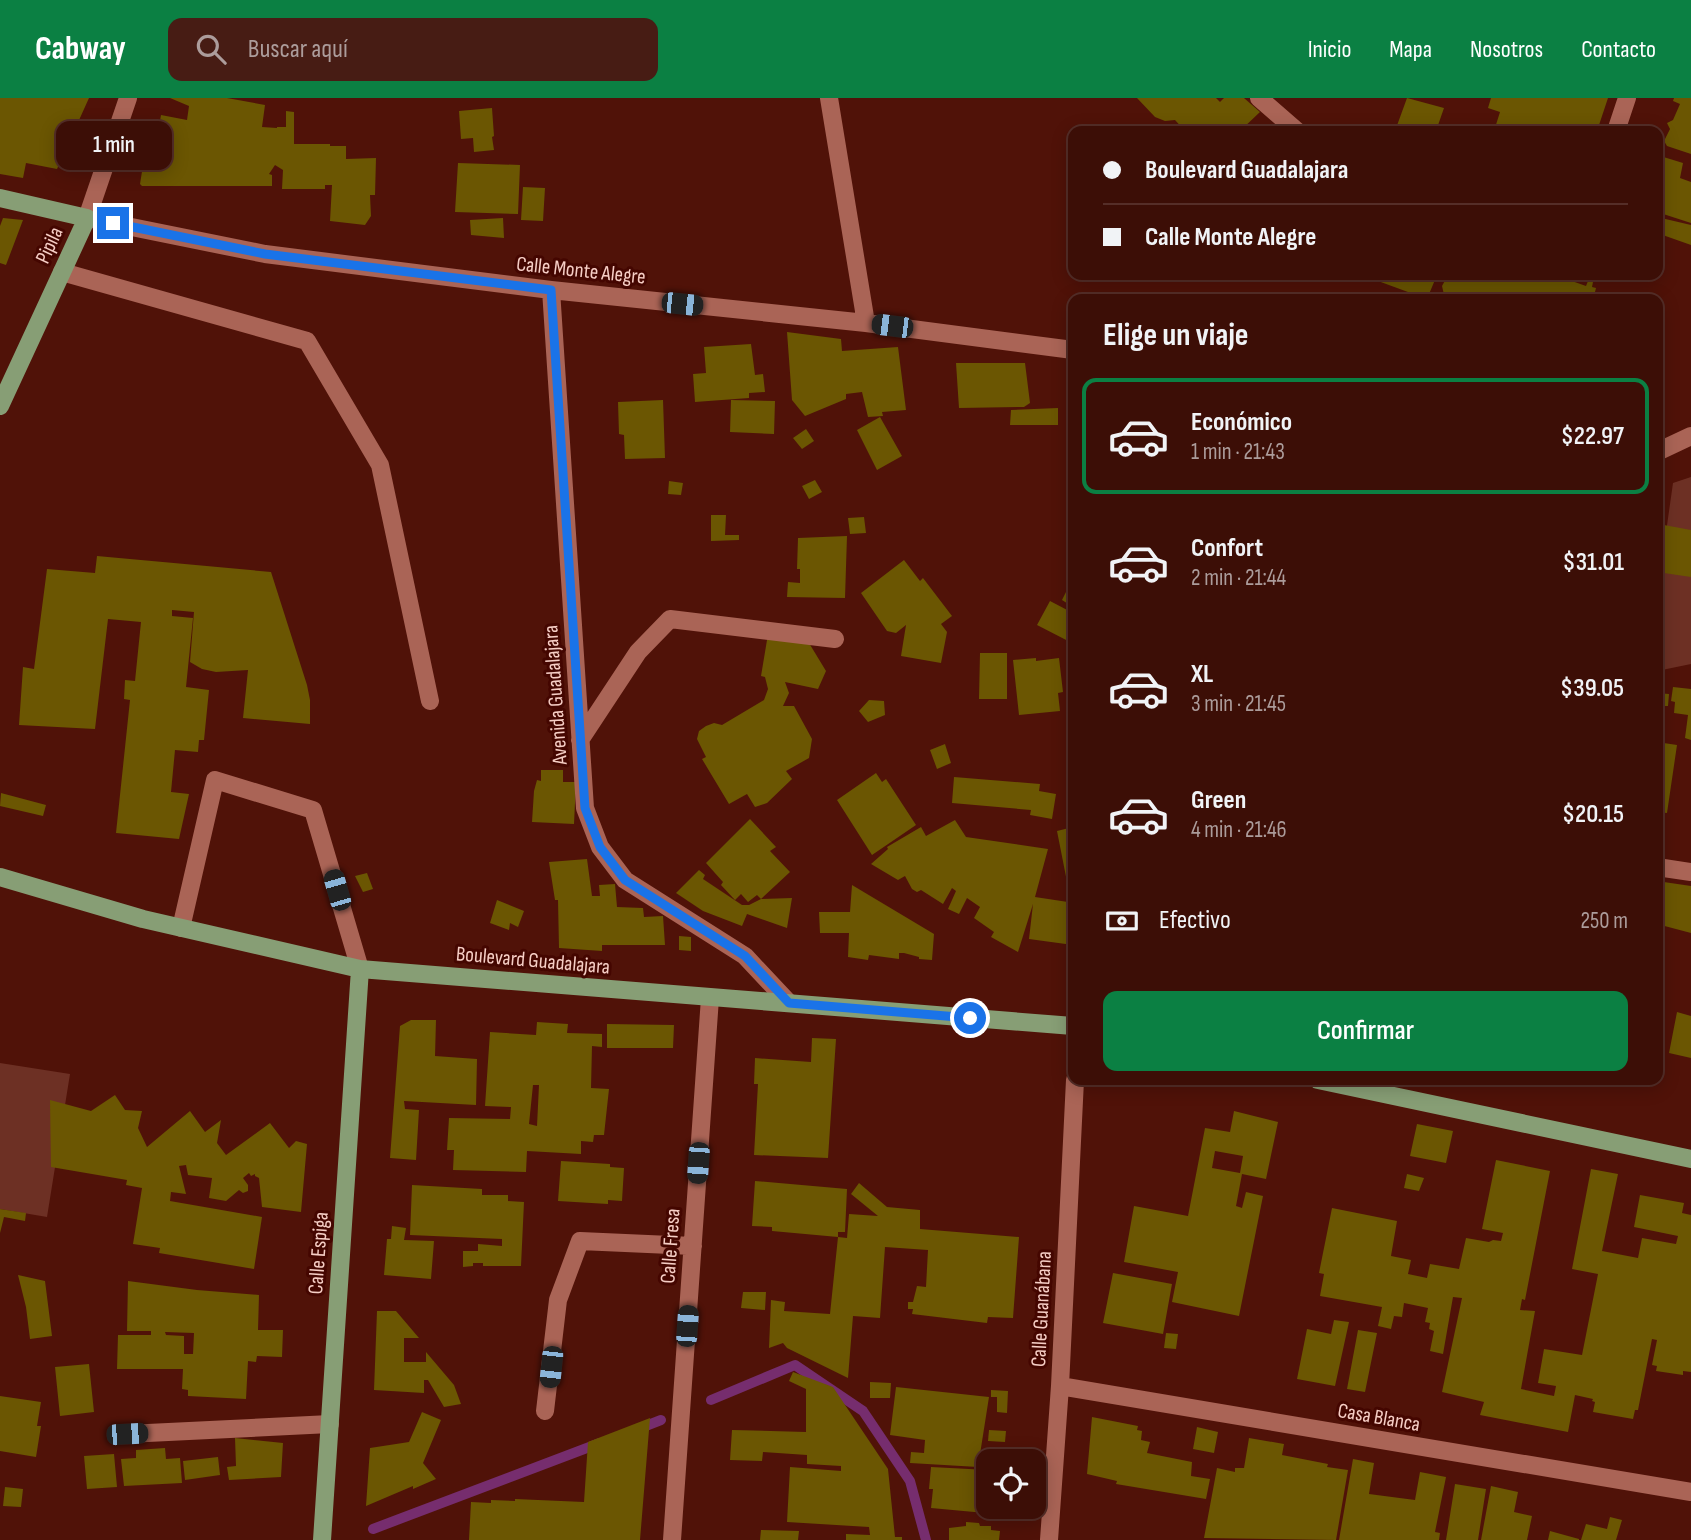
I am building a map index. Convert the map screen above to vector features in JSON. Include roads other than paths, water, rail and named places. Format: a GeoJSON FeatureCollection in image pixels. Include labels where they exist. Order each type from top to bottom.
{"type":"FeatureCollection","features":[{"type":"Feature","properties":{"kind":"main road"},"geometry":{"type":"LineString","coordinates":[[0,198],[87,218]]}},
{"type":"Feature","properties":{"kind":"main road","name":"Pipila"},"geometry":{"type":"LineString","coordinates":[[0,406],[87,218]]}},
{"type":"Feature","properties":{"kind":"main road","name":"Boulevard Guadalajara"},"geometry":{"type":"LineString","coordinates":[[0,877],[143,919],[360,969],[1068,1026]]}},
{"type":"Feature","properties":{"kind":"main road","name":"Calle Espiga"},"geometry":{"type":"LineString","coordinates":[[322,1540],[360,969]]}},
{"type":"Feature","properties":{"kind":"main road"},"geometry":{"type":"LineString","coordinates":[[1342,1085],[1691,1159]]}},
{"type":"Feature","properties":{"kind":"street","name":"Pipila"},"geometry":{"type":"LineString","coordinates":[[87,218],[128,98]]}},
{"type":"Feature","properties":{"kind":"street"},"geometry":{"type":"LineString","coordinates":[[829,98],[866,323]]}},
{"type":"Feature","properties":{"kind":"street"},"geometry":{"type":"LineString","coordinates":[[1259,98],[1291,126]]}},
{"type":"Feature","properties":{"kind":"street"},"geometry":{"type":"LineString","coordinates":[[1618,126],[1627,98]]}},
{"type":"Feature","properties":{"kind":"street","name":"Calle Monte Alegre"},"geometry":{"type":"LineString","coordinates":[[87,218],[265,254],[551,290],[866,323],[1068,349]]}},
{"type":"Feature","properties":{"kind":"street"},"geometry":{"type":"LineString","coordinates":[[62,272],[307,341],[380,465],[430,701]]}},
{"type":"Feature","properties":{"kind":"street","name":"Avenida Guadalajara"},"geometry":{"type":"LineString","coordinates":[[551,290],[585,808],[600,847],[625,880],[745,956],[789,1003]]}},
{"type":"Feature","properties":{"kind":"street"},"geometry":{"type":"LineString","coordinates":[[1663,449],[1691,436]]}},
{"type":"Feature","properties":{"kind":"street"},"geometry":{"type":"LineString","coordinates":[[580,740],[638,652],[670,620],[835,639]]}},
{"type":"Feature","properties":{"kind":"street"},"geometry":{"type":"LineString","coordinates":[[181,928],[215,780],[313,810],[360,969]]}},
{"type":"Feature","properties":{"kind":"street"},"geometry":{"type":"LineString","coordinates":[[1663,868],[1691,872]]}},
{"type":"Feature","properties":{"kind":"street","name":"Calle Fresa"},"geometry":{"type":"LineString","coordinates":[[672,1540],[710,998]]}},
{"type":"Feature","properties":{"kind":"street","name":"Calle Guanábana"},"geometry":{"type":"LineString","coordinates":[[1049,1540],[1060,1386],[1075,1085]]}},
{"type":"Feature","properties":{"kind":"street"},"geometry":{"type":"LineString","coordinates":[[545,1412],[558,1300],[580,1241],[693,1246]]}},
{"type":"Feature","properties":{"kind":"street","name":"Casa Blanca"},"geometry":{"type":"LineString","coordinates":[[1060,1386],[1691,1492]]}},
{"type":"Feature","properties":{"kind":"street"},"geometry":{"type":"LineString","coordinates":[[127,1434],[330,1424]]}},
{"type":"Feature","properties":{"kind":"waterway"},"geometry":{"type":"LineString","coordinates":[[711,1400],[795,1365],[863,1411],[910,1481],[926,1540]]}},
{"type":"Feature","properties":{"kind":"waterway"},"geometry":{"type":"LineString","coordinates":[[638,1429],[661,1420]]}},
{"type":"Feature","properties":{"kind":"waterway"},"geometry":{"type":"LineString","coordinates":[[373,1529],[600,1443]]}}]}
